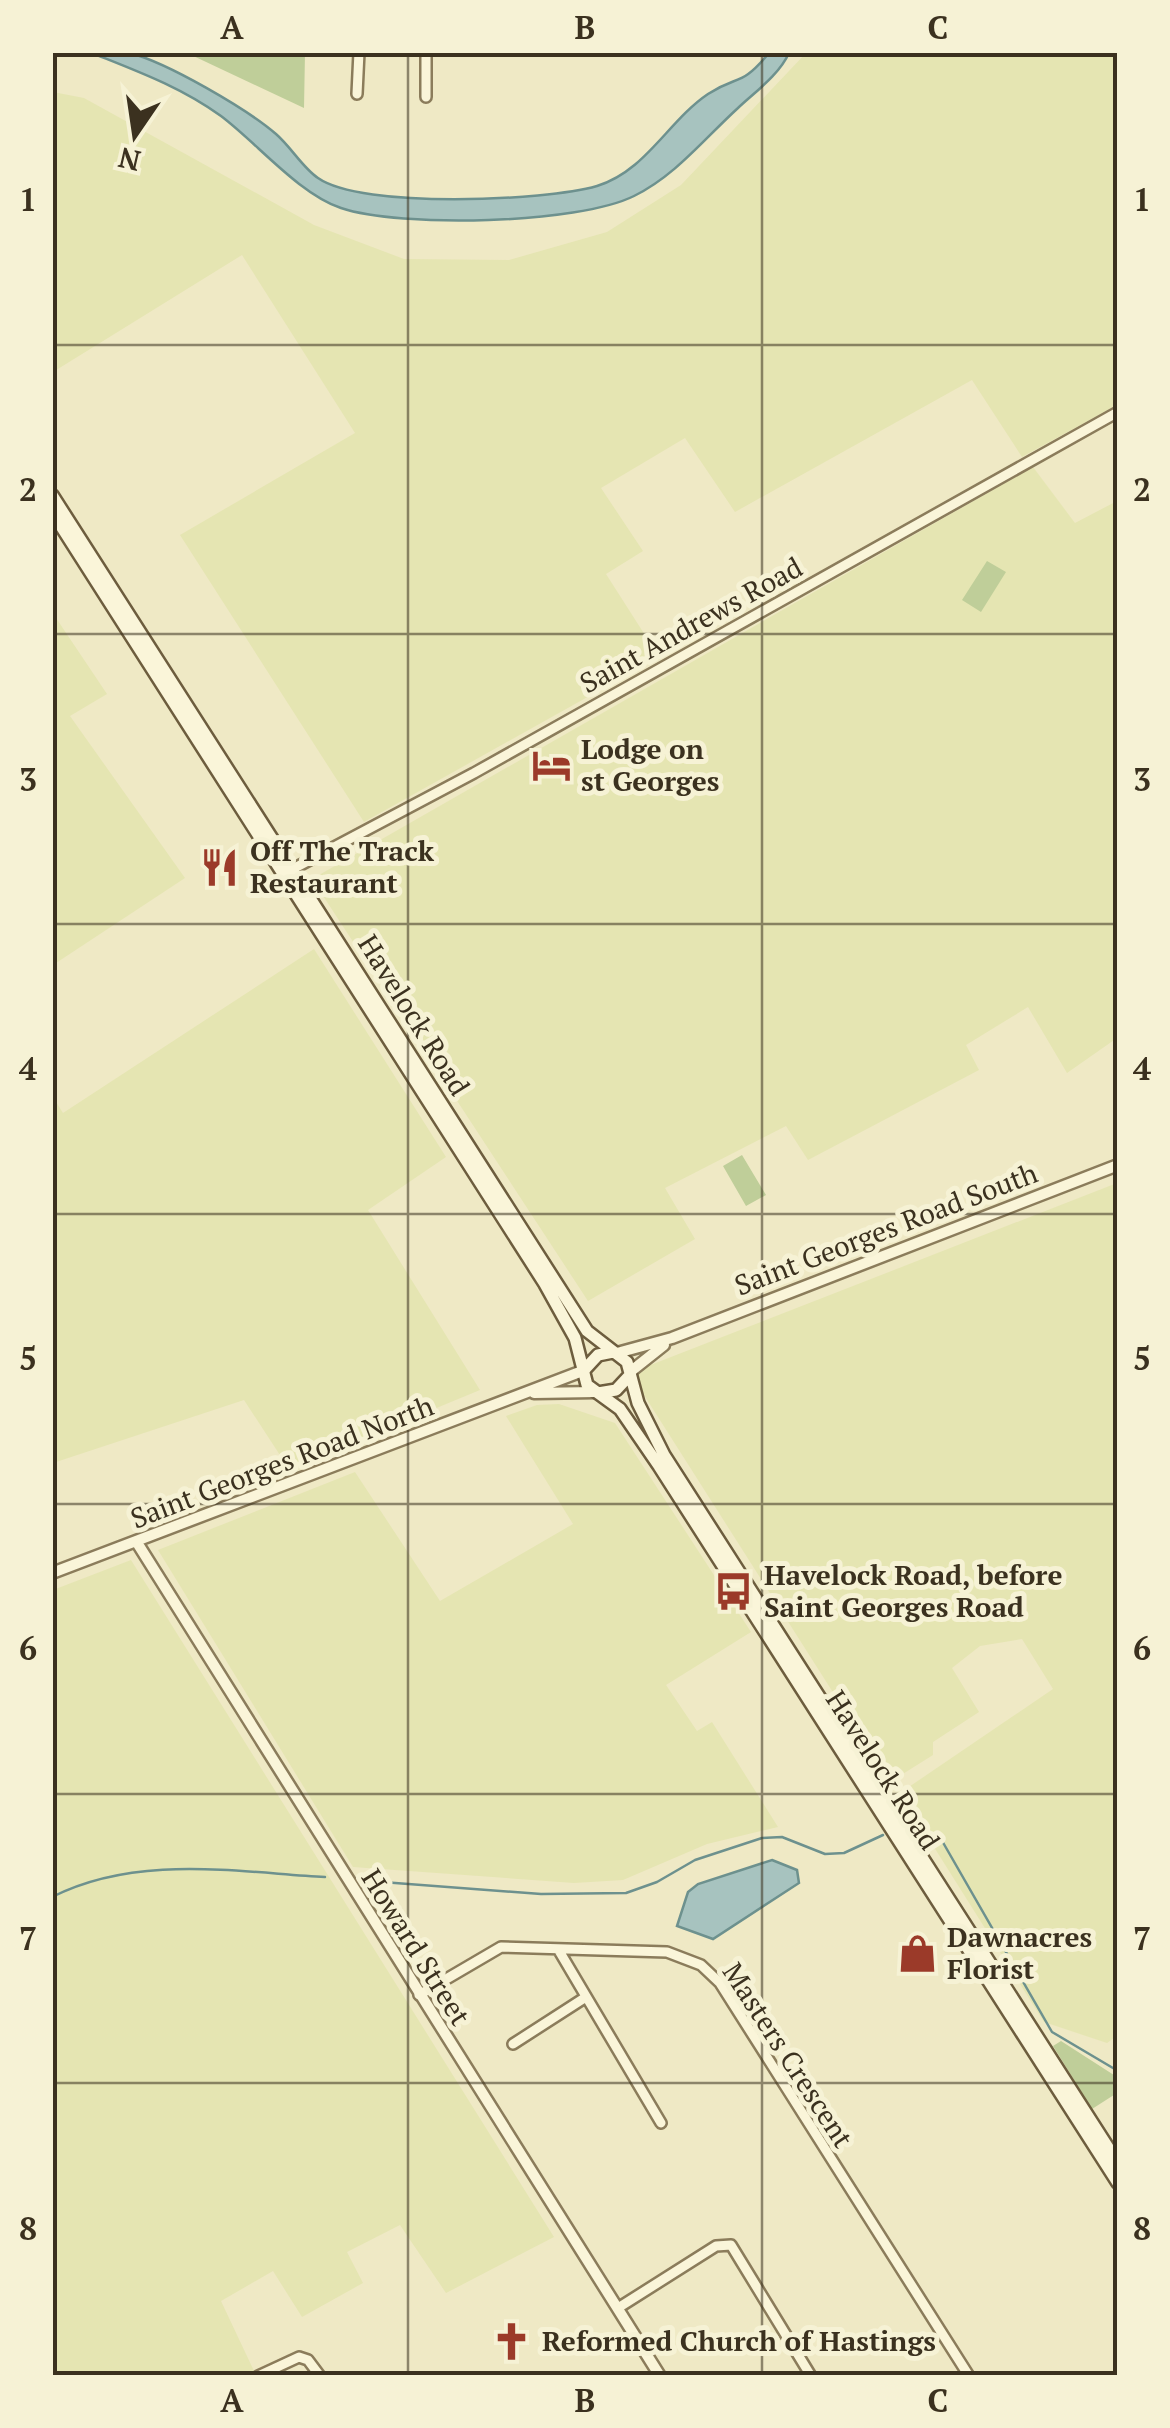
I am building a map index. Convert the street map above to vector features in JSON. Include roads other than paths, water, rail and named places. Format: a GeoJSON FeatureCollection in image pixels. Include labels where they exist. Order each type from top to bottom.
{"type":"FeatureCollection","features":[{"type":"Feature","properties":{"kind":"main road","name":"Havelock Road"},"geometry":{"type":"LineString","coordinates":[[52,495],[545,1284],[575,1338],[585,1369]]}},
{"type":"Feature","properties":{"kind":"main road","name":"Havelock Road"},"geometry":{"type":"LineString","coordinates":[[52,512],[587,1331],[615,1352]]}},
{"type":"Feature","properties":{"kind":"main road"},"geometry":{"type":"LineString","coordinates":[[615,1352],[630,1374],[616,1390],[596,1393],[587,1385],[585,1369],[598,1355],[615,1352]]}},
{"type":"Feature","properties":{"kind":"main road","name":"Havelock Road"},"geometry":{"type":"LineString","coordinates":[[630,1374],[645,1420],[664,1454],[1118,2163]]}},
{"type":"Feature","properties":{"kind":"main road","name":"Havelock Road"},"geometry":{"type":"LineString","coordinates":[[596,1393],[620,1410],[659,1466],[1118,2183]]}},
{"type":"Feature","properties":{"kind":"street"},"geometry":{"type":"LineString","coordinates":[[357,94],[359,52]]}},
{"type":"Feature","properties":{"kind":"street"},"geometry":{"type":"LineString","coordinates":[[426,52],[426,97]]}},
{"type":"Feature","properties":{"kind":"street","name":"Saint Andrews Road"},"geometry":{"type":"LineString","coordinates":[[288,872],[474,774],[1118,412]]}},
{"type":"Feature","properties":{"kind":"street","name":"Saint Georges Road South"},"geometry":{"type":"LineString","coordinates":[[615,1352],[672,1338],[1118,1165]]}},
{"type":"Feature","properties":{"kind":"street","name":"Saint Georges Road South"},"geometry":{"type":"LineString","coordinates":[[630,1374],[672,1338]]}},
{"type":"Feature","properties":{"kind":"street","name":"Saint Georges Road North"},"geometry":{"type":"LineString","coordinates":[[52,1573],[585,1369]]}},
{"type":"Feature","properties":{"kind":"street","name":"Saint Georges Road North"},"geometry":{"type":"LineString","coordinates":[[528,1394],[596,1393]]}},
{"type":"Feature","properties":{"kind":"street","name":"Howard Street"},"geometry":{"type":"LineString","coordinates":[[136,1541],[660,2376]]}},
{"type":"Feature","properties":{"kind":"street","name":"Masters Crescent"},"geometry":{"type":"LineString","coordinates":[[419,1995],[501,1947],[667,1952],[701,1965],[720,1983],[965,2374]]}},
{"type":"Feature","properties":{"kind":"street"},"geometry":{"type":"LineString","coordinates":[[558,1949],[661,2122]]}},
{"type":"Feature","properties":{"kind":"street"},"geometry":{"type":"LineString","coordinates":[[513,2044],[586,1996]]}},
{"type":"Feature","properties":{"kind":"street"},"geometry":{"type":"LineString","coordinates":[[618,2308],[716,2246],[731,2245],[811,2376]]}},
{"type":"Feature","properties":{"kind":"street"},"geometry":{"type":"LineString","coordinates":[[258,2376],[292,2358],[304,2358],[320,2376]]}},
{"type":"Feature","properties":{"kind":"water"},"geometry":{"type":"Polygon","coordinates":[[[92,53],[130,53],[206,88],[276,134],[318,178],[340,188],[412,198],[454,199],[572,191],[614,179],[643,157],[708,94],[745,76],[769,53],[789,53],[773,76],[689,156],[634,196],[573,212],[445,220],[368,214],[325,201],[206,106],[158,80],[92,53]]]}},
{"type":"Feature","properties":{"kind":"water"},"geometry":{"type":"Polygon","coordinates":[[[772,1860],[797,1870],[799,1883],[713,1939],[677,1926],[688,1892],[698,1884],[772,1860]]]}},
{"type":"Feature","properties":{"kind":"waterway"},"geometry":{"type":"LineString","coordinates":[[369,1881],[541,1894],[626,1893],[657,1882],[695,1860],[762,1838],[782,1837],[825,1854],[844,1853],[883,1835]]}},
{"type":"Feature","properties":{"kind":"waterway"},"geometry":{"type":"LineString","coordinates":[[941,1839],[1052,2032],[1118,2071]]}},
{"type":"Feature","properties":{"kind":"waterway"},"geometry":{"type":"LineString","coordinates":[[52,1897],[84,1884],[152,1870],[325,1877]]}},
{"type":"Feature","properties":{"kind":"place","name":"Lodge on st Georges"},"geometry":{"type":"Point","coordinates":[551,765]}},
{"type":"Feature","properties":{"kind":"place","name":"Off The Track Restaurant"},"geometry":{"type":"Point","coordinates":[220,867]}},
{"type":"Feature","properties":{"kind":"place","name":"Havelock Road, before Saint Georges Road"},"geometry":{"type":"Point","coordinates":[734,1591]}},
{"type":"Feature","properties":{"kind":"place","name":"Dawnacres Florist"},"geometry":{"type":"Point","coordinates":[917,1953]}},
{"type":"Feature","properties":{"kind":"place","name":"Reformed Church of Hastings"},"geometry":{"type":"Point","coordinates":[512,2341]}}]}
